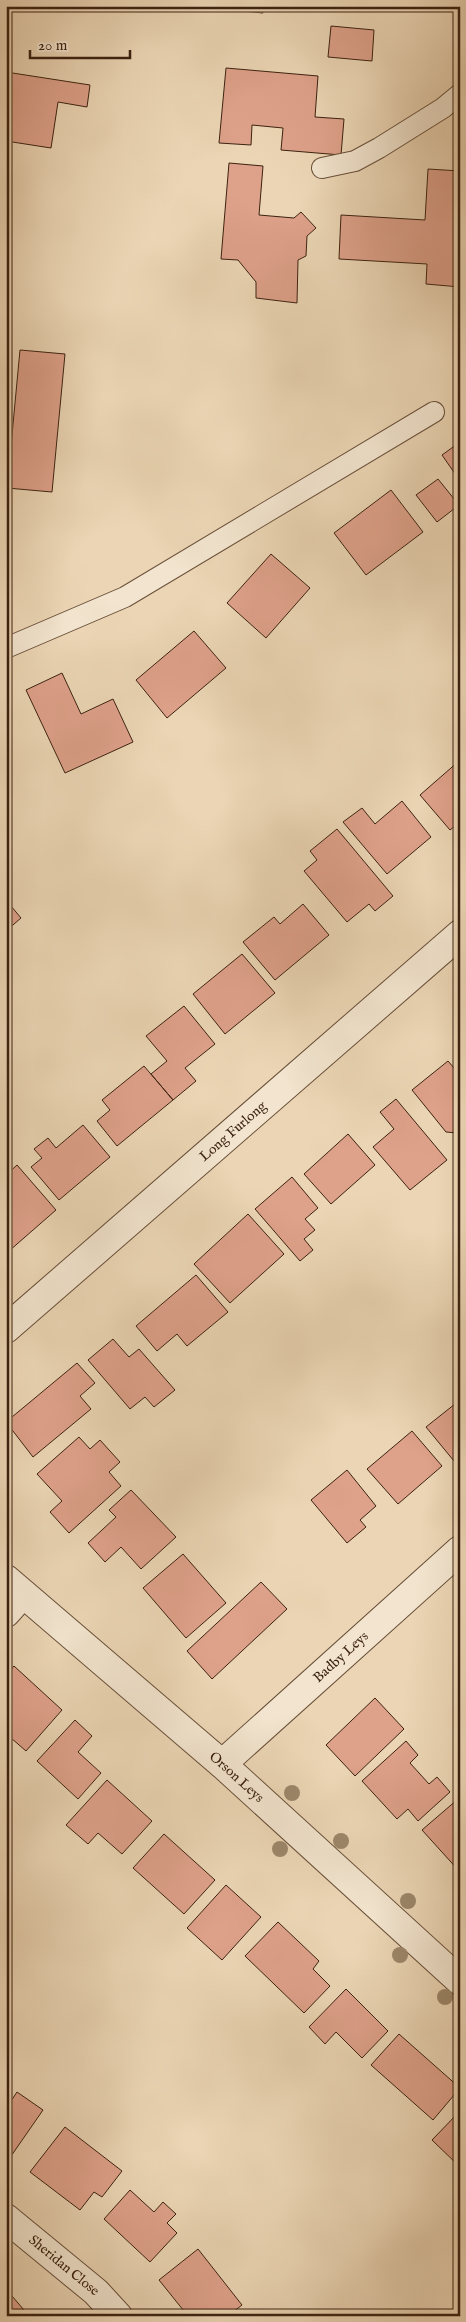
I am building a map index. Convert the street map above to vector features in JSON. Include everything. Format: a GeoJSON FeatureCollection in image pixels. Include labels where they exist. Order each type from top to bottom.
{"type":"FeatureCollection","features":[{"type":"Feature","properties":{"kind":"street","name":"Long Furlong"},"geometry":{"type":"LineString","coordinates":[[7,1327],[40,1301],[460,934]]}},
{"type":"Feature","properties":{"kind":"street","name":"Badby Leys"},"geometry":{"type":"LineString","coordinates":[[222,1764],[460,1550]]}},
{"type":"Feature","properties":{"kind":"street","name":"Orson Leys"},"geometry":{"type":"LineString","coordinates":[[12,1595],[222,1764],[460,1981]]}},
{"type":"Feature","properties":{"kind":"street","name":"Sheridan Close"},"geometry":{"type":"LineString","coordinates":[[6,2218],[96,2292],[118,2316]]}},
{"type":"Feature","properties":{"kind":"lane"},"geometry":{"type":"LineString","coordinates":[[322,168],[356,161],[364,157],[443,108],[460,94]]}},
{"type":"Feature","properties":{"kind":"lane"},"geometry":{"type":"LineString","coordinates":[[6,648],[124,597],[434,412]]}},
{"type":"Feature","properties":{"kind":"building"},"geometry":{"type":"Polygon","coordinates":[[[222,6],[263,6],[263,13],[222,9],[222,6]]]}},
{"type":"Feature","properties":{"kind":"building"},"geometry":{"type":"Polygon","coordinates":[[[331,26],[374,30],[372,61],[328,57],[331,26]]]}},
{"type":"Feature","properties":{"kind":"building"},"geometry":{"type":"Polygon","coordinates":[[[226,68],[318,76],[315,117],[344,119],[341,155],[281,150],[283,128],[252,125],[251,145],[219,143],[226,68]]]}},
{"type":"Feature","properties":{"kind":"building"},"geometry":{"type":"Polygon","coordinates":[[[6,72],[90,85],[87,107],[58,102],[51,148],[6,141],[6,72]]]}},
{"type":"Feature","properties":{"kind":"building"},"geometry":{"type":"Polygon","coordinates":[[[229,163],[263,166],[259,215],[294,218],[301,212],[316,228],[307,236],[306,256],[298,260],[297,303],[256,298],[256,282],[238,260],[221,259],[229,163]]]}},
{"type":"Feature","properties":{"kind":"building"},"geometry":{"type":"Polygon","coordinates":[[[428,169],[460,171],[460,287],[426,284],[427,264],[339,259],[341,215],[425,220],[428,169]]]}},
{"type":"Feature","properties":{"kind":"building"},"geometry":{"type":"Polygon","coordinates":[[[20,350],[65,354],[52,492],[7,488],[20,350]]]}},
{"type":"Feature","properties":{"kind":"building"},"geometry":{"type":"Polygon","coordinates":[[[460,442],[460,481],[442,455],[460,442]]]}},
{"type":"Feature","properties":{"kind":"building"},"geometry":{"type":"Polygon","coordinates":[[[438,479],[459,505],[437,522],[416,495],[438,479]]]}},
{"type":"Feature","properties":{"kind":"building"},"geometry":{"type":"Polygon","coordinates":[[[391,490],[423,532],[366,575],[334,533],[391,490]]]}},
{"type":"Feature","properties":{"kind":"building"},"geometry":{"type":"Polygon","coordinates":[[[271,554],[310,588],[266,638],[227,603],[271,554]]]}},
{"type":"Feature","properties":{"kind":"building"},"geometry":{"type":"Polygon","coordinates":[[[194,631],[226,668],[167,718],[136,680],[194,631]]]}},
{"type":"Feature","properties":{"kind":"building"},"geometry":{"type":"Polygon","coordinates":[[[62,673],[81,714],[113,699],[133,742],[65,773],[26,690],[62,673]]]}},
{"type":"Feature","properties":{"kind":"building"},"geometry":{"type":"Polygon","coordinates":[[[459,761],[460,822],[450,830],[420,795],[459,761]]]}},
{"type":"Feature","properties":{"kind":"building"},"geometry":{"type":"Polygon","coordinates":[[[402,801],[431,837],[387,874],[343,822],[362,808],[375,824],[402,801]]]}},
{"type":"Feature","properties":{"kind":"building"},"geometry":{"type":"Polygon","coordinates":[[[337,829],[393,896],[375,911],[369,904],[347,922],[304,871],[317,860],[310,851],[337,829]]]}},
{"type":"Feature","properties":{"kind":"building"},"geometry":{"type":"Polygon","coordinates":[[[6,900],[21,918],[6,931],[6,900]]]}},
{"type":"Feature","properties":{"kind":"building"},"geometry":{"type":"Polygon","coordinates":[[[303,904],[329,935],[275,980],[243,942],[274,917],[280,924],[303,904]]]}},
{"type":"Feature","properties":{"kind":"building"},"geometry":{"type":"Polygon","coordinates":[[[242,954],[275,993],[225,1034],[193,994],[242,954]]]}},
{"type":"Feature","properties":{"kind":"building"},"geometry":{"type":"Polygon","coordinates":[[[184,1006],[215,1044],[185,1068],[196,1081],[173,1100],[151,1074],[167,1061],[146,1036],[184,1006]]]}},
{"type":"Feature","properties":{"kind":"building"},"geometry":{"type":"Polygon","coordinates":[[[448,1061],[460,1075],[460,1108],[458,1109],[460,1111],[460,1132],[458,1133],[446,1132],[412,1090],[448,1061]]]}},
{"type":"Feature","properties":{"kind":"building"},"geometry":{"type":"Polygon","coordinates":[[[144,1066],[173,1100],[117,1146],[97,1121],[110,1110],[102,1100],[144,1066]]]}},
{"type":"Feature","properties":{"kind":"building"},"geometry":{"type":"Polygon","coordinates":[[[396,1099],[447,1160],[410,1190],[373,1147],[394,1129],[380,1112],[396,1099]]]}},
{"type":"Feature","properties":{"kind":"building"},"geometry":{"type":"Polygon","coordinates":[[[83,1125],[110,1157],[59,1200],[31,1167],[42,1158],[34,1149],[48,1138],[56,1148],[83,1125]]]}},
{"type":"Feature","properties":{"kind":"building"},"geometry":{"type":"Polygon","coordinates":[[[348,1134],[375,1165],[331,1204],[304,1174],[348,1134]]]}},
{"type":"Feature","properties":{"kind":"building"},"geometry":{"type":"Polygon","coordinates":[[[17,1165],[56,1210],[9,1251],[6,1248],[6,1175],[17,1165]]]}},
{"type":"Feature","properties":{"kind":"building"},"geometry":{"type":"Polygon","coordinates":[[[292,1177],[318,1208],[305,1219],[315,1230],[304,1239],[313,1250],[300,1261],[255,1209],[292,1177]]]}},
{"type":"Feature","properties":{"kind":"building"},"geometry":{"type":"Polygon","coordinates":[[[248,1214],[284,1254],[230,1303],[194,1264],[248,1214]]]}},
{"type":"Feature","properties":{"kind":"building"},"geometry":{"type":"Polygon","coordinates":[[[196,1275],[228,1312],[187,1346],[177,1334],[157,1351],[136,1326],[196,1275]]]}},
{"type":"Feature","properties":{"kind":"building"},"geometry":{"type":"Polygon","coordinates":[[[113,1339],[129,1357],[139,1349],[175,1390],[154,1407],[145,1397],[130,1409],[88,1360],[113,1339]]]}},
{"type":"Feature","properties":{"kind":"building"},"geometry":{"type":"Polygon","coordinates":[[[77,1363],[95,1383],[80,1396],[91,1409],[33,1457],[6,1422],[77,1363]]]}},
{"type":"Feature","properties":{"kind":"building"},"geometry":{"type":"Polygon","coordinates":[[[460,1400],[460,1457],[454,1461],[426,1427],[460,1400]]]}},
{"type":"Feature","properties":{"kind":"building"},"geometry":{"type":"Polygon","coordinates":[[[412,1431],[442,1466],[398,1504],[367,1469],[412,1431]]]}},
{"type":"Feature","properties":{"kind":"building"},"geometry":{"type":"Polygon","coordinates":[[[79,1437],[90,1449],[100,1440],[120,1462],[109,1472],[121,1486],[69,1533],[50,1512],[62,1501],[37,1474],[79,1437]]]}},
{"type":"Feature","properties":{"kind":"building"},"geometry":{"type":"Polygon","coordinates":[[[347,1470],[376,1506],[360,1520],[366,1527],[347,1543],[311,1500],[347,1470]]]}},
{"type":"Feature","properties":{"kind":"building"},"geometry":{"type":"Polygon","coordinates":[[[131,1490],[176,1537],[141,1569],[121,1547],[105,1562],[88,1543],[116,1517],[109,1510],[131,1490]]]}},
{"type":"Feature","properties":{"kind":"building"},"geometry":{"type":"Polygon","coordinates":[[[183,1554],[226,1603],[186,1638],[143,1588],[183,1554]]]}},
{"type":"Feature","properties":{"kind":"building"},"geometry":{"type":"Polygon","coordinates":[[[261,1582],[287,1609],[212,1679],[187,1651],[261,1582]]]}},
{"type":"Feature","properties":{"kind":"building"},"geometry":{"type":"Polygon","coordinates":[[[14,1666],[62,1710],[26,1751],[11,1738],[6,1744],[6,1675],[14,1666]]]}},
{"type":"Feature","properties":{"kind":"building"},"geometry":{"type":"Polygon","coordinates":[[[375,1698],[404,1729],[355,1776],[326,1745],[375,1698]]]}},
{"type":"Feature","properties":{"kind":"building"},"geometry":{"type":"Polygon","coordinates":[[[75,1720],[92,1736],[78,1752],[101,1773],[78,1799],[37,1761],[75,1720]]]}},
{"type":"Feature","properties":{"kind":"building"},"geometry":{"type":"Polygon","coordinates":[[[406,1741],[418,1755],[410,1763],[429,1784],[437,1777],[450,1792],[418,1821],[408,1809],[397,1819],[362,1781],[406,1741]]]}},
{"type":"Feature","properties":{"kind":"building"},"geometry":{"type":"Polygon","coordinates":[[[107,1780],[152,1821],[122,1854],[98,1833],[88,1844],[66,1825],[107,1780]]]}},
{"type":"Feature","properties":{"kind":"building"},"geometry":{"type":"Polygon","coordinates":[[[458,1799],[460,1801],[460,1872],[422,1830],[458,1799]]]}},
{"type":"Feature","properties":{"kind":"building"},"geometry":{"type":"Polygon","coordinates":[[[164,1834],[215,1880],[184,1914],[133,1868],[164,1834]]]}},
{"type":"Feature","properties":{"kind":"building"},"geometry":{"type":"Polygon","coordinates":[[[226,1885],[261,1917],[222,1960],[187,1928],[226,1885]]]}},
{"type":"Feature","properties":{"kind":"building"},"geometry":{"type":"Polygon","coordinates":[[[278,1922],[319,1961],[313,1969],[330,1986],[304,2013],[245,1956],[278,1922]]]}},
{"type":"Feature","properties":{"kind":"building"},"geometry":{"type":"Polygon","coordinates":[[[346,1989],[388,2031],[362,2058],[336,2032],[325,2044],[309,2027],[346,1989]]]}},
{"type":"Feature","properties":{"kind":"building"},"geometry":{"type":"Polygon","coordinates":[[[399,2034],[460,2088],[433,2120],[371,2065],[399,2034]]]}},
{"type":"Feature","properties":{"kind":"building"},"geometry":{"type":"Polygon","coordinates":[[[17,2092],[43,2110],[9,2159],[6,2157],[6,2098],[11,2101],[17,2092]]]}},
{"type":"Feature","properties":{"kind":"building"},"geometry":{"type":"Polygon","coordinates":[[[459,2112],[460,2114],[460,2167],[432,2140],[459,2112]]]}},
{"type":"Feature","properties":{"kind":"building"},"geometry":{"type":"Polygon","coordinates":[[[65,2127],[122,2171],[102,2197],[94,2192],[80,2210],[30,2172],[65,2127]]]}},
{"type":"Feature","properties":{"kind":"building"},"geometry":{"type":"Polygon","coordinates":[[[130,2190],[154,2212],[163,2202],[176,2214],[167,2223],[177,2233],[150,2262],[104,2219],[130,2190]]]}},
{"type":"Feature","properties":{"kind":"building"},"geometry":{"type":"Polygon","coordinates":[[[198,2249],[242,2305],[228,2316],[188,2316],[159,2280],[198,2249]]]}},
{"type":"Feature","properties":{"kind":"building"},"geometry":{"type":"Polygon","coordinates":[[[6,2289],[24,2310],[17,2316],[6,2316],[6,2289]]]}}]}
